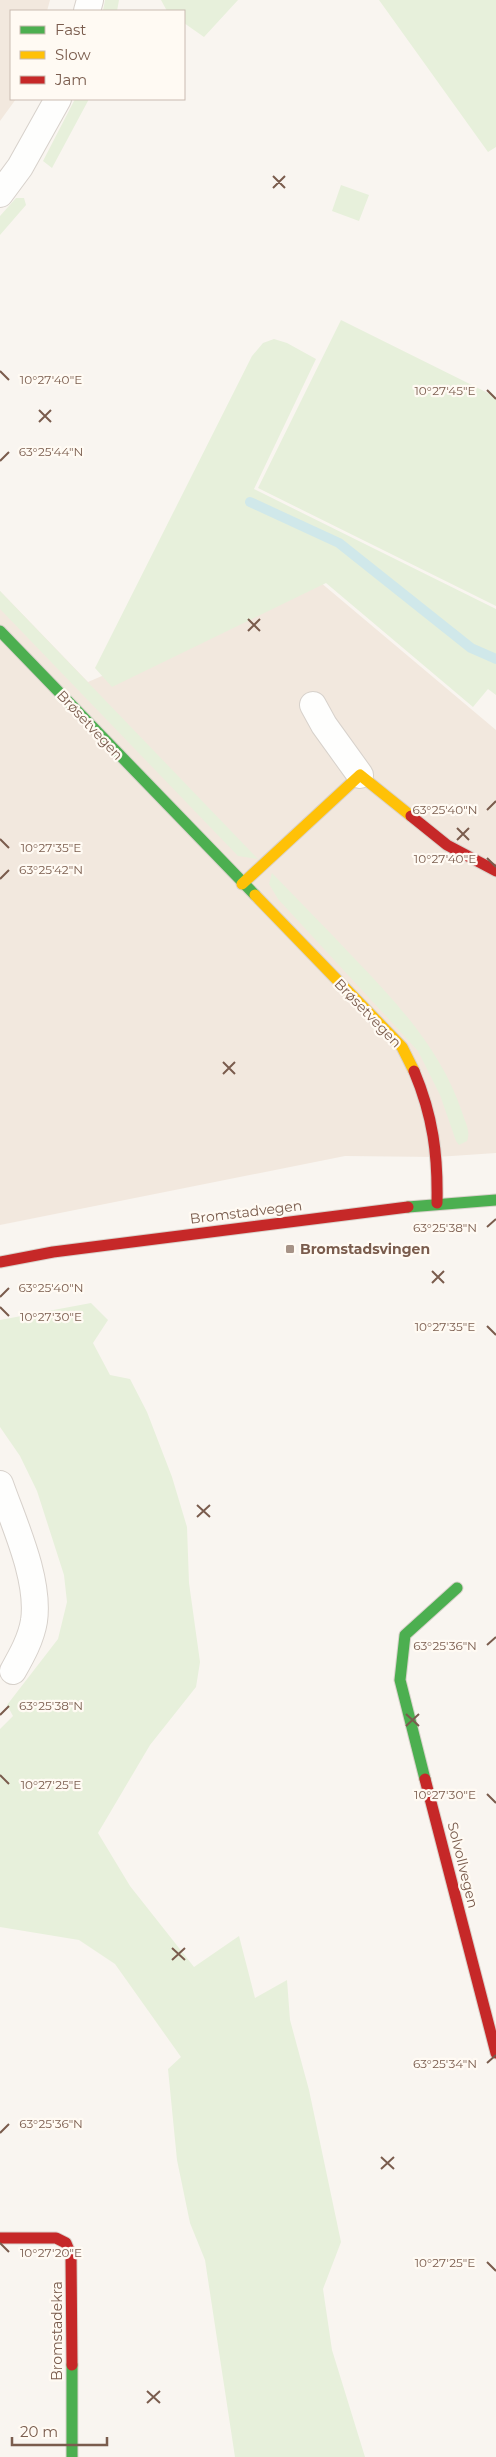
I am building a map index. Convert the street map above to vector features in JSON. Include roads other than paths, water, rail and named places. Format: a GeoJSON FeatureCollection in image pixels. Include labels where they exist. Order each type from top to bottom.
{"type":"FeatureCollection","features":[{"type":"Feature","properties":{"kind":"street"},"geometry":{"type":"LineString","coordinates":[[0,194],[20,167],[57,100]]}},
{"type":"Feature","properties":{"kind":"street","name":"Brøsetvegen"},"geometry":{"type":"LineString","coordinates":[[0,631],[242,884],[402,1047],[416,1072],[426,1103],[437,1157],[437,1203]]}},
{"type":"Feature","properties":{"kind":"street"},"geometry":{"type":"LineString","coordinates":[[313,705],[324,725],[360,775],[447,845],[496,871]]}},
{"type":"Feature","properties":{"kind":"street"},"geometry":{"type":"LineString","coordinates":[[242,884],[360,775]]}},
{"type":"Feature","properties":{"kind":"street","name":"Bromstadvegen"},"geometry":{"type":"LineString","coordinates":[[0,1262],[53,1252],[437,1203],[496,1200]]}},
{"type":"Feature","properties":{"kind":"street"},"geometry":{"type":"LineString","coordinates":[[0,1484],[29,1569],[33,1598],[34,1621],[28,1642],[13,1671]]}},
{"type":"Feature","properties":{"kind":"street","name":"Solvollvegen"},"geometry":{"type":"LineString","coordinates":[[457,1588],[405,1635],[400,1680],[496,2053]]}},
{"type":"Feature","properties":{"kind":"street","name":"Bromstadekra"},"geometry":{"type":"LineString","coordinates":[[0,2238],[56,2238],[66,2244],[71,2255],[72,2457]]}},
{"type":"Feature","properties":{"kind":"waterway"},"geometry":{"type":"LineString","coordinates":[[250,502],[339,543],[471,648],[496,659]]}},
{"type":"Feature","properties":{"kind":"place","name":"Bromstadsvingen"},"geometry":{"type":"Point","coordinates":[290,1249]}}]}
